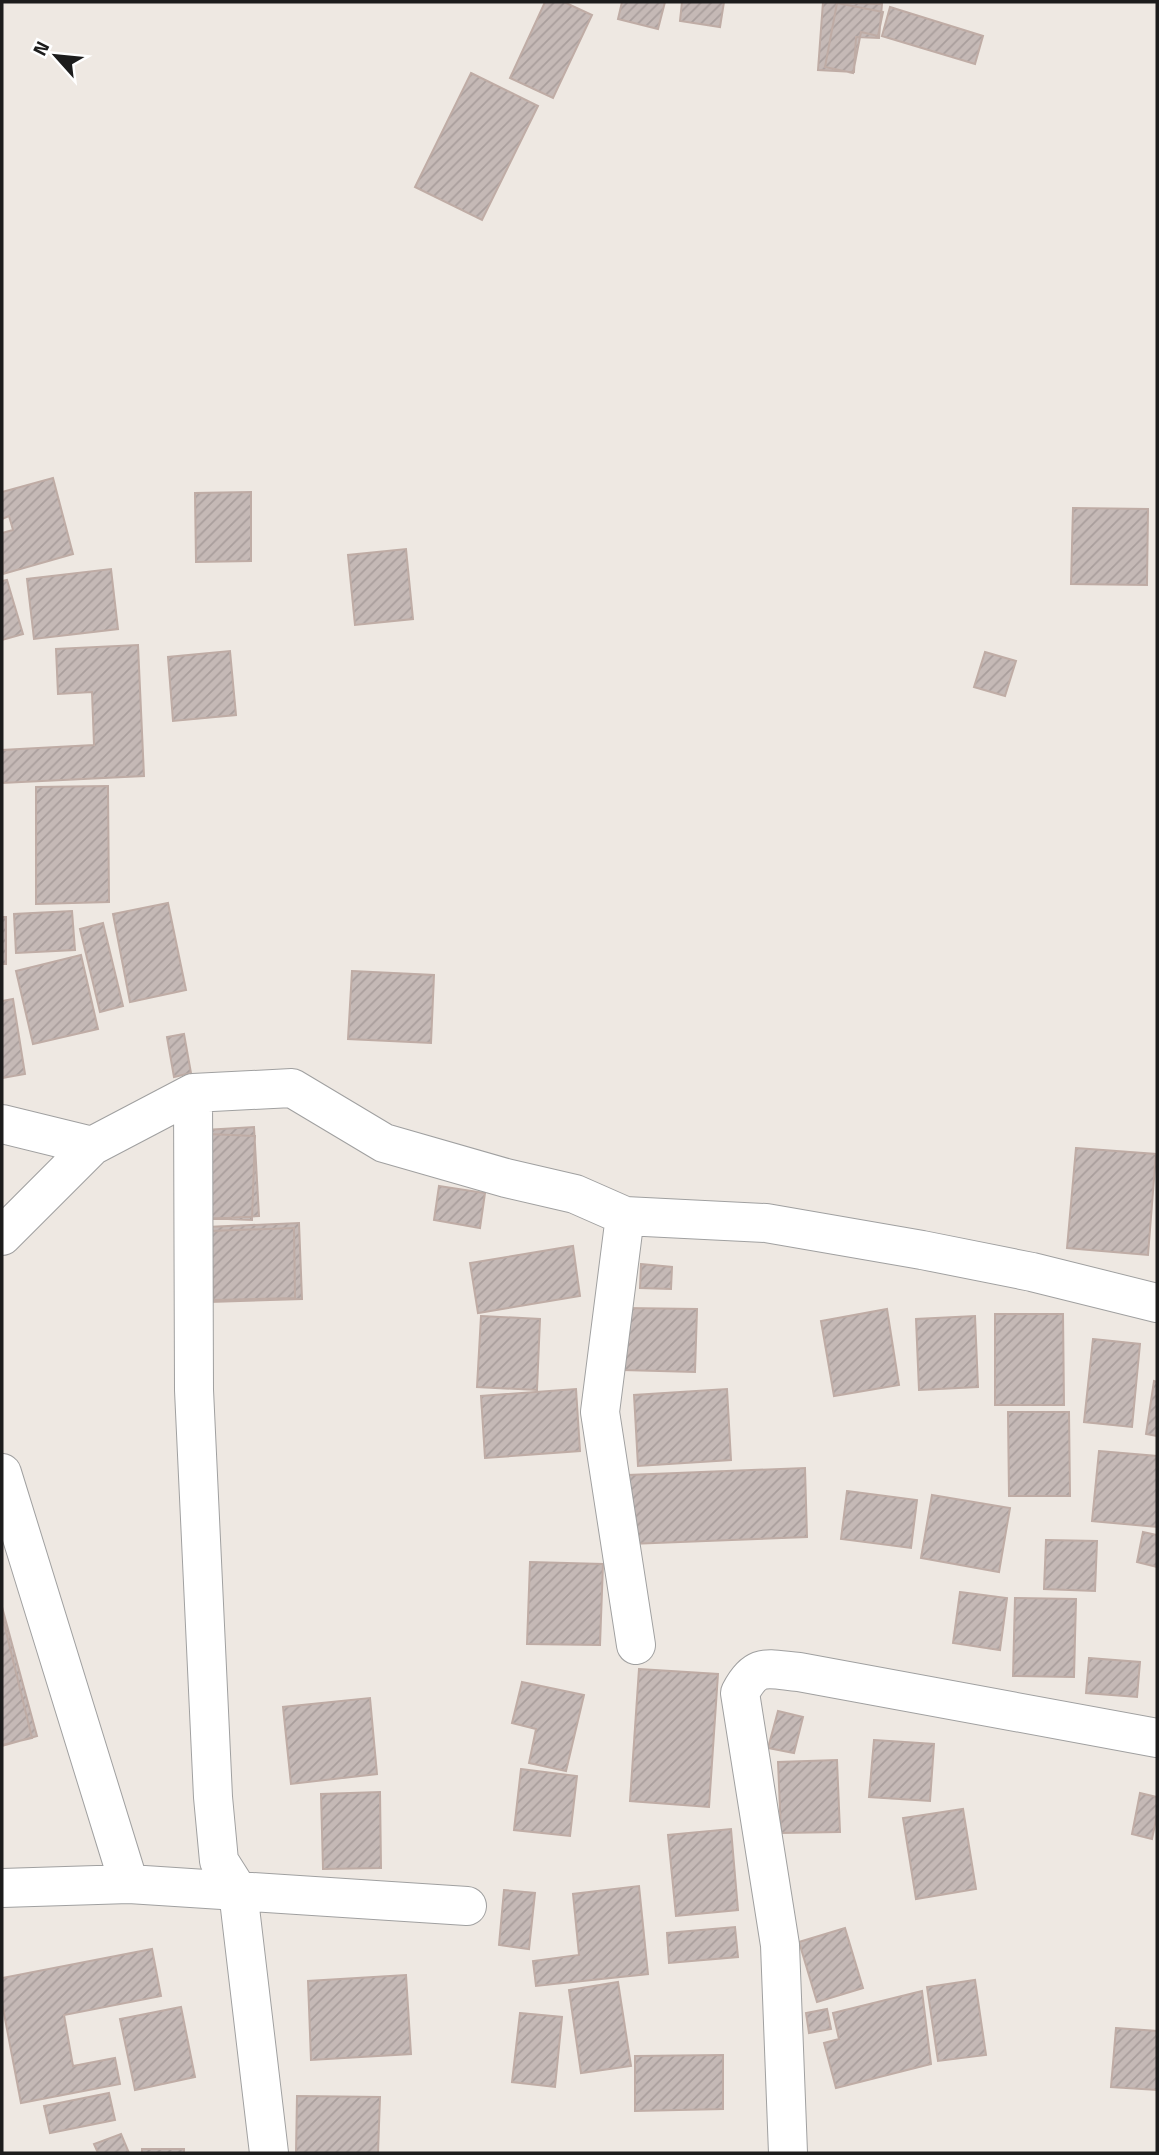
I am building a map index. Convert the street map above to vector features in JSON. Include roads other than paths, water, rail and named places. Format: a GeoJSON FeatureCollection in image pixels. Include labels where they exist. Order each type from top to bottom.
{"type":"FeatureCollection","features":[{"type":"Feature","properties":{"kind":"street"},"geometry":{"type":"LineString","coordinates":[[2,1236],[92,1146],[193,1093],[292,1088],[384,1143],[506,1178],[575,1194],[625,1216],[766,1223],[1018,1269],[1157,1303]]}},
{"type":"Feature","properties":{"kind":"street"},"geometry":{"type":"LineString","coordinates":[[193,1093],[194,1390],[213,1797],[219,1861],[238,1891],[270,2153]]}},
{"type":"Feature","properties":{"kind":"street"},"geometry":{"type":"LineString","coordinates":[[2,1124],[92,1146]]}},
{"type":"Feature","properties":{"kind":"street"},"geometry":{"type":"LineString","coordinates":[[625,1216],[600,1412],[635,1645]]}},
{"type":"Feature","properties":{"kind":"street"},"geometry":{"type":"LineString","coordinates":[[2,1474],[129,1884]]}},
{"type":"Feature","properties":{"kind":"street"},"geometry":{"type":"LineString","coordinates":[[788,2153],[780,1945],[740,1693],[748,1677],[765,1669],[799,1672],[1157,1738]]}},
{"type":"Feature","properties":{"kind":"street"},"geometry":{"type":"LineString","coordinates":[[2,1888],[129,1884],[467,1906]]}}]}
